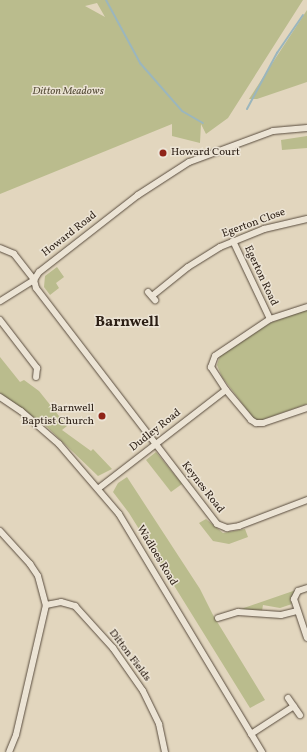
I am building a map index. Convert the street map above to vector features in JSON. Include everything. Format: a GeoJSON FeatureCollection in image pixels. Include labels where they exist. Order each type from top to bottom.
{"type":"FeatureCollection","features":[{"type":"Feature","properties":{"kind":"street","name":"Howard Road"},"geometry":{"type":"LineString","coordinates":[[0,302],[34,280],[39,272],[133,200],[189,162],[273,132],[307,128]]}},
{"type":"Feature","properties":{"kind":"street","name":"Egerton Close"},"geometry":{"type":"LineString","coordinates":[[151,296],[188,267],[233,241],[264,229],[307,219]]}},
{"type":"Feature","properties":{"kind":"street","name":"Egerton Road"},"geometry":{"type":"LineString","coordinates":[[233,241],[270,319]]}},
{"type":"Feature","properties":{"kind":"street"},"geometry":{"type":"LineString","coordinates":[[0,248],[14,254],[34,280],[36,288],[156,445]]}},
{"type":"Feature","properties":{"kind":"street"},"geometry":{"type":"LineString","coordinates":[[307,307],[270,319],[212,359],[212,370],[226,390],[251,420],[256,423],[264,423],[307,408]]}},
{"type":"Feature","properties":{"kind":"street"},"geometry":{"type":"LineString","coordinates":[[0,320],[37,368],[36,377]]}},
{"type":"Feature","properties":{"kind":"street","name":"Dudley Road"},"geometry":{"type":"LineString","coordinates":[[99,488],[226,390]]}},
{"type":"Feature","properties":{"kind":"street","name":"Wadloes Road"},"geometry":{"type":"LineString","coordinates":[[0,397],[20,410],[59,444],[99,488],[148,560],[262,752]]}},
{"type":"Feature","properties":{"kind":"street","name":"Keynes Road"},"geometry":{"type":"LineString","coordinates":[[156,445],[217,524],[222,527],[239,526],[307,500]]}},
{"type":"Feature","properties":{"kind":"street"},"geometry":{"type":"LineString","coordinates":[[0,531],[30,564],[41,583],[46,605],[18,728],[10,752]]}},
{"type":"Feature","properties":{"kind":"street"},"geometry":{"type":"LineString","coordinates":[[307,588],[295,594],[294,599],[307,638]]}},
{"type":"Feature","properties":{"kind":"street","name":"Ditton Fields"},"geometry":{"type":"LineString","coordinates":[[46,605],[62,602],[75,606],[113,648],[143,691],[159,724],[165,752]]}},
{"type":"Feature","properties":{"kind":"street"},"geometry":{"type":"LineString","coordinates":[[218,618],[238,612],[281,614],[297,611]]}},
{"type":"Feature","properties":{"kind":"street"},"geometry":{"type":"LineString","coordinates":[[288,698],[300,715]]}},
{"type":"Feature","properties":{"kind":"street"},"geometry":{"type":"LineString","coordinates":[[251,734],[294,706]]}},
{"type":"Feature","properties":{"kind":"green space","name":"Ditton Meadows"},"geometry":{"type":"Polygon","coordinates":[[[0,0],[303,0],[228,118],[206,134],[201,124],[200,143],[172,136],[172,124],[0,194],[0,0]],[[97,3],[85,6],[105,17],[97,3]]]}},
{"type":"Feature","properties":{"kind":"green space"},"geometry":{"type":"Polygon","coordinates":[[[307,10],[307,82],[257,99],[249,99],[307,10]]]}},
{"type":"Feature","properties":{"kind":"green space"},"geometry":{"type":"Polygon","coordinates":[[[307,136],[307,148],[282,150],[281,140],[307,136]]]}},
{"type":"Feature","properties":{"kind":"green space"},"geometry":{"type":"Polygon","coordinates":[[[57,267],[64,277],[56,283],[59,288],[50,295],[44,287],[45,276],[57,267]]]}},
{"type":"Feature","properties":{"kind":"green space"},"geometry":{"type":"Polygon","coordinates":[[[307,309],[307,404],[259,421],[254,419],[222,377],[217,365],[220,356],[270,323],[307,309]]]}},
{"type":"Feature","properties":{"kind":"green space"},"geometry":{"type":"Polygon","coordinates":[[[0,357],[20,382],[24,380],[39,391],[67,426],[62,430],[91,451],[93,449],[112,469],[98,476],[47,427],[0,393],[0,357]]]}},
{"type":"Feature","properties":{"kind":"green space"},"geometry":{"type":"Polygon","coordinates":[[[156,452],[182,484],[171,492],[146,460],[156,452]]]}},
{"type":"Feature","properties":{"kind":"green space"},"geometry":{"type":"Polygon","coordinates":[[[127,477],[200,589],[213,615],[265,700],[250,708],[129,513],[113,492],[118,483],[127,477]]]}},
{"type":"Feature","properties":{"kind":"green space"},"geometry":{"type":"Polygon","coordinates":[[[206,519],[223,533],[245,529],[248,537],[229,544],[213,541],[199,523],[206,519]]]}},
{"type":"Feature","properties":{"kind":"green space"},"geometry":{"type":"Polygon","coordinates":[[[296,590],[290,600],[292,604],[280,608],[263,605],[262,611],[245,611],[241,609],[296,590]]]}},
{"type":"Feature","properties":{"kind":"waterway"},"geometry":{"type":"LineString","coordinates":[[106,0],[140,63],[182,111],[203,123]]}},
{"type":"Feature","properties":{"kind":"waterway"},"geometry":{"type":"LineString","coordinates":[[247,109],[277,53],[303,15]]}},
{"type":"Feature","properties":{"kind":"place","name":"Howard Court"},"geometry":{"type":"Point","coordinates":[163,153]}},
{"type":"Feature","properties":{"kind":"place","name":"Barnwell Baptist Church"},"geometry":{"type":"Point","coordinates":[102,416]}},
{"type":"Feature","properties":{"kind":"district","name":"Barnwell"},"geometry":{"type":"Point","coordinates":[127,323]}}]}
